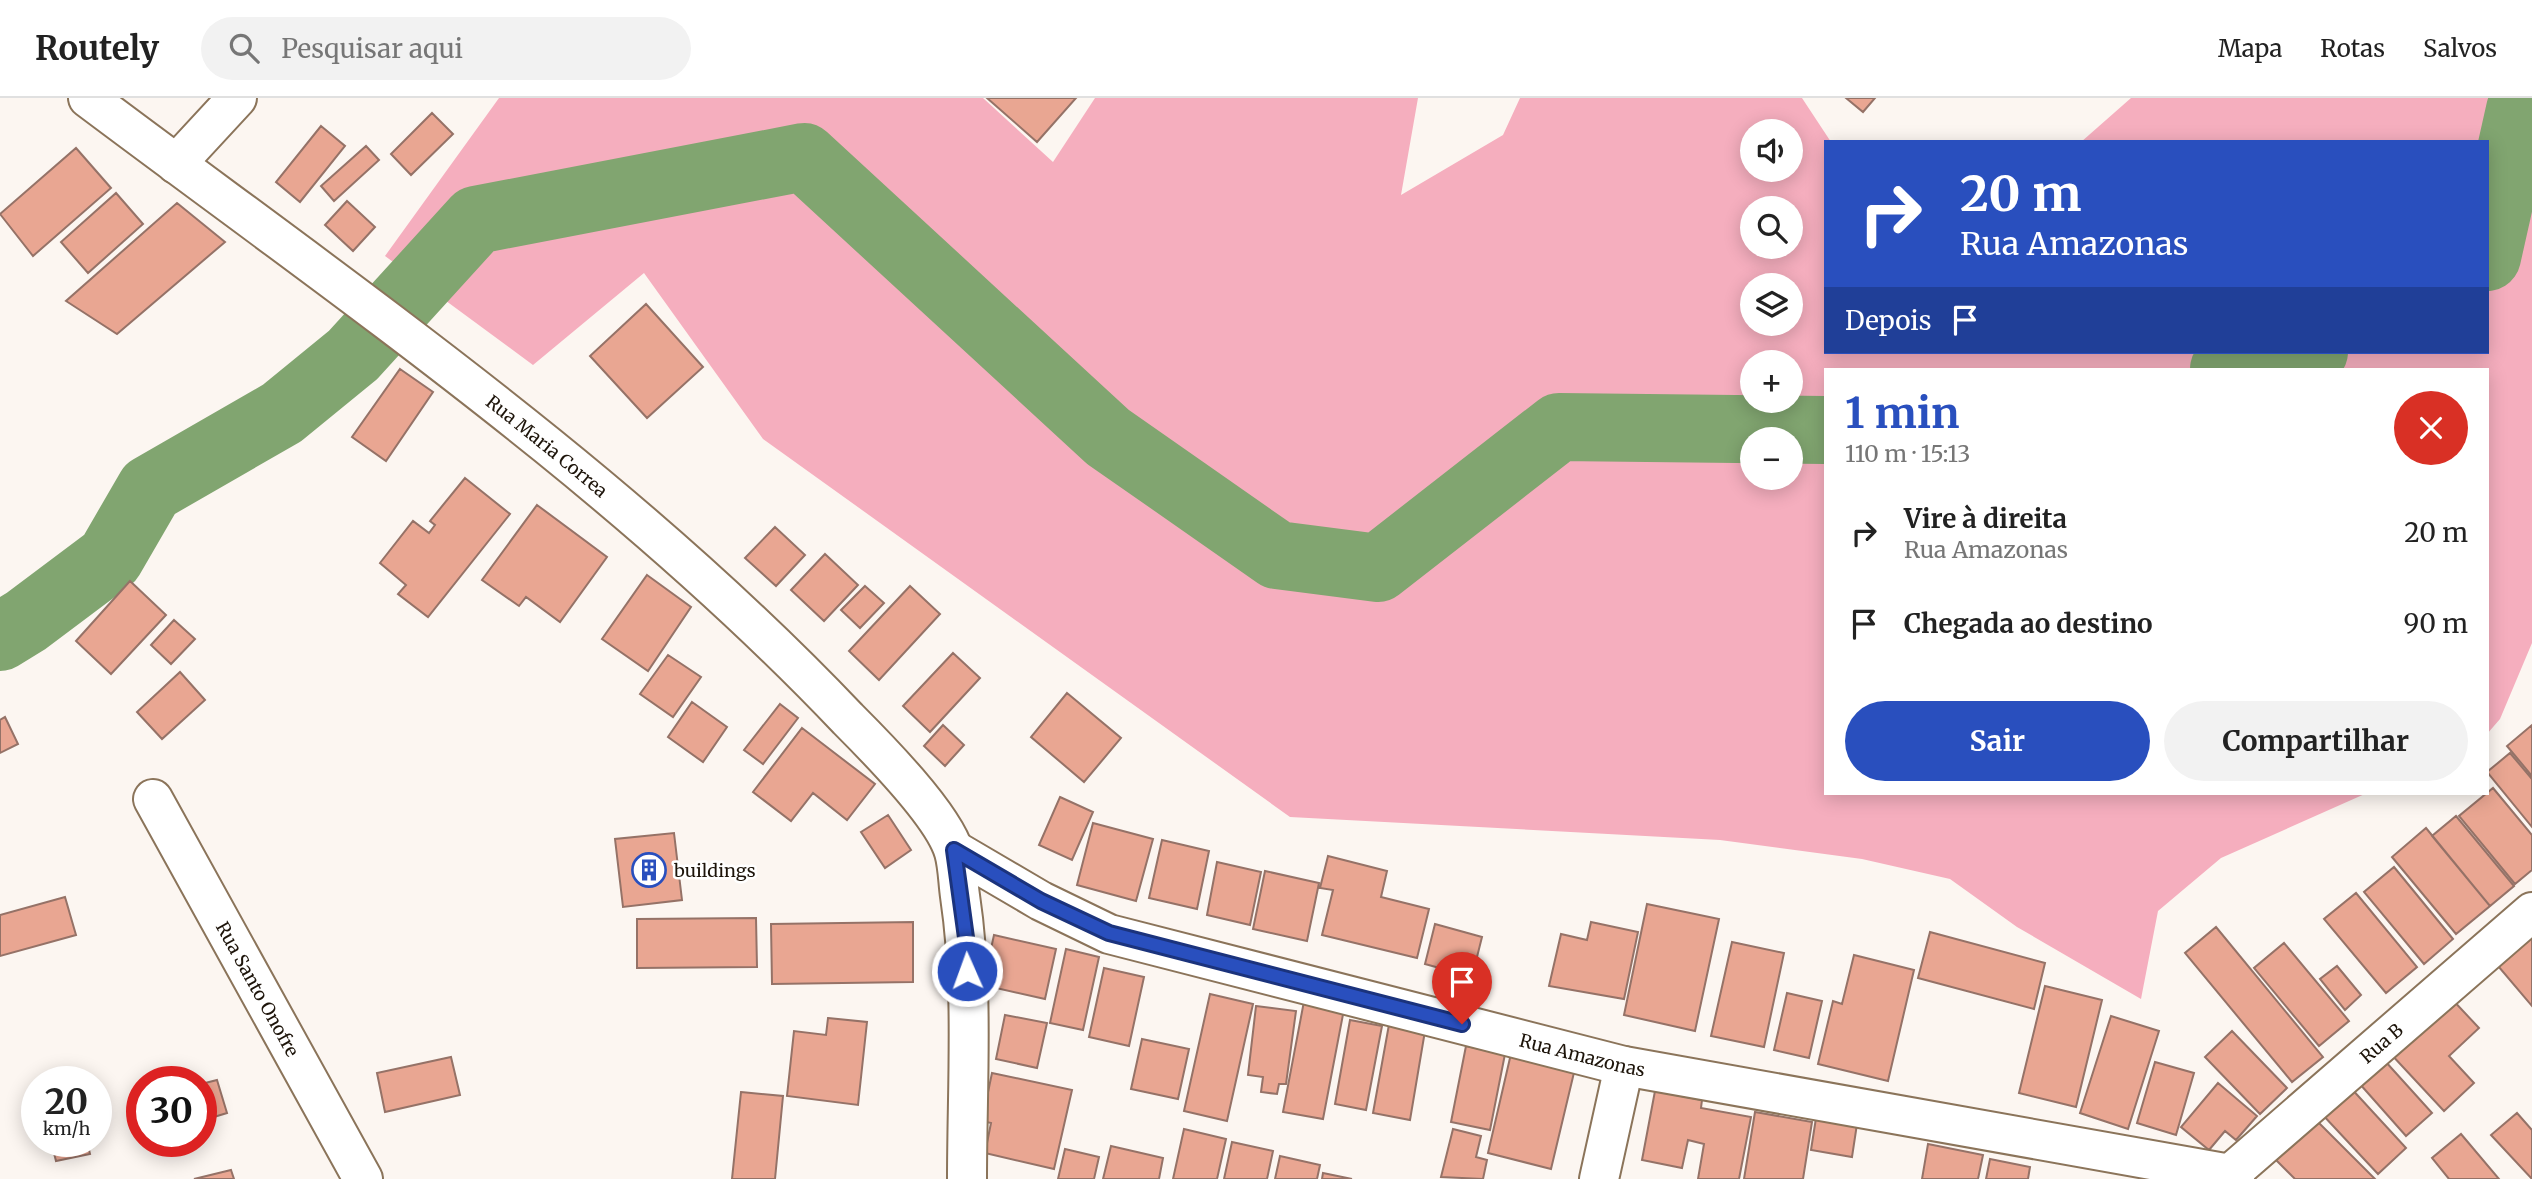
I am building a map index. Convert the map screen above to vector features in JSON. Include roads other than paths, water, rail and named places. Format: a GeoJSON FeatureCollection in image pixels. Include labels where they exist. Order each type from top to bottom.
{"type":"FeatureCollection","features":[{"type":"Feature","properties":{"kind":"street","name":"Rua Maria Correa"},"geometry":{"type":"LineString","coordinates":[[88,98],[406,336],[590,479],[682,556],[778,645],[885,757],[926,806],[954,850]]}},
{"type":"Feature","properties":{"kind":"street"},"geometry":{"type":"LineString","coordinates":[[176,164],[237,98]]}},
{"type":"Feature","properties":{"kind":"street","name":"Rua Santo Onofre"},"geometry":{"type":"LineString","coordinates":[[153,799],[363,1179]]}},
{"type":"Feature","properties":{"kind":"street"},"geometry":{"type":"LineString","coordinates":[[954,850],[967,945],[967,1179]]}},
{"type":"Feature","properties":{"kind":"street","name":"Rua Amazonas"},"geometry":{"type":"LineString","coordinates":[[954,850],[1041,901],[1109,933],[1624,1066],[2232,1177]]}},
{"type":"Feature","properties":{"kind":"street","name":"Rua B"},"geometry":{"type":"LineString","coordinates":[[2232,1177],[2532,912]]}},
{"type":"Feature","properties":{"kind":"street"},"geometry":{"type":"LineString","coordinates":[[1599,1179],[1624,1066]]}},
{"type":"Feature","properties":{"kind":"waterway"},"geometry":{"type":"LineString","coordinates":[[2489,248],[2520,110],[2532,103]]}},
{"type":"Feature","properties":{"kind":"waterway"},"geometry":{"type":"LineString","coordinates":[[0,637],[26,621],[110,558],[150,489],[282,413],[353,355],[476,220],[804,157],[1108,437],[1277,555],[1378,568],[1559,427],[1824,430]]}},
{"type":"Feature","properties":{"kind":"waterway"},"geometry":{"type":"LineString","coordinates":[[2229,368],[2303,354]]}},
{"type":"Feature","properties":{"kind":"place","name":"buildings"},"geometry":{"type":"Point","coordinates":[649,870]}}]}
